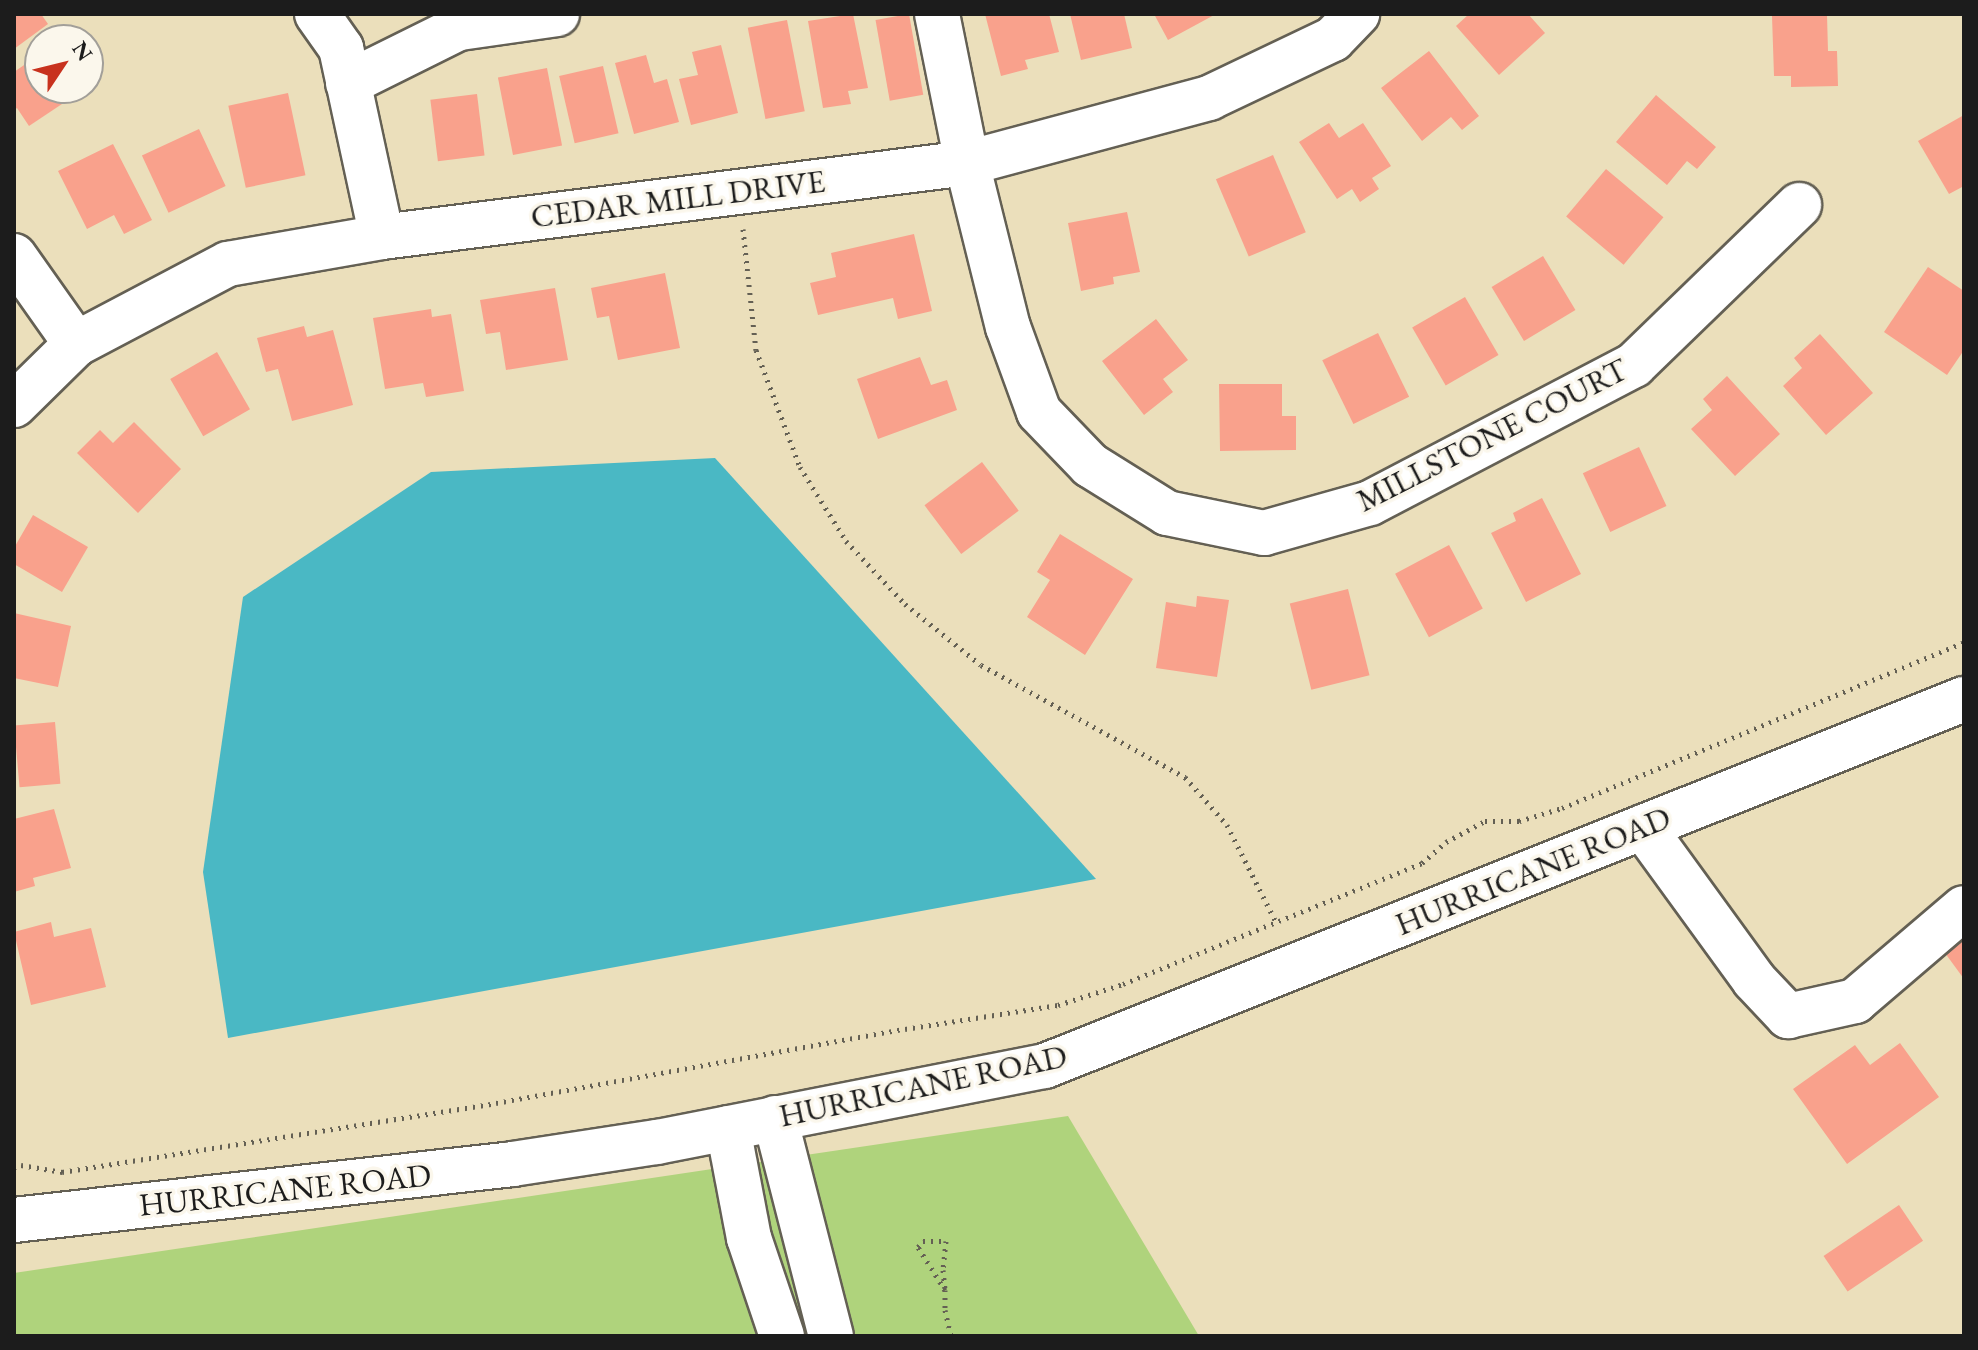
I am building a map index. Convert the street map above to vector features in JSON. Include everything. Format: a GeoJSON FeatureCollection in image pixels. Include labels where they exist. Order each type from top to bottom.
{"type":"FeatureCollection","features":[{"type":"Feature","properties":{"kind":"street"},"geometry":{"type":"LineString","coordinates":[[317,14],[341,48],[382,237]]}},
{"type":"Feature","properties":{"kind":"street"},"geometry":{"type":"LineString","coordinates":[[348,83],[459,28],[557,14]]}},
{"type":"Feature","properties":{"kind":"street","name":"MILLSTONE COURT"},"geometry":{"type":"LineString","coordinates":[[937,14],[967,163],[1008,327],[1039,412],[1090,465],[1167,513],[1264,533],[1370,503],[1634,365],[1799,205]]}},
{"type":"Feature","properties":{"kind":"street","name":"CEDAR MILL DRIVE"},"geometry":{"type":"LineString","coordinates":[[14,405],[76,344],[228,264],[382,237],[967,163],[1209,98],[1333,39],[1357,14]]}},
{"type":"Feature","properties":{"kind":"street"},"geometry":{"type":"LineString","coordinates":[[14,256],[76,344]]}},
{"type":"Feature","properties":{"kind":"street","name":"HURRICANE ROAD"},"geometry":{"type":"LineString","coordinates":[[14,1220],[513,1164],[728,1128],[1045,1066],[1964,699]]}},
{"type":"Feature","properties":{"kind":"street"},"geometry":{"type":"LineString","coordinates":[[1643,827],[1754,980],[1788,1016],[1855,1001],[1964,908]]}},
{"type":"Feature","properties":{"kind":"street"},"geometry":{"type":"LineString","coordinates":[[775,1118],[831,1336]]}},
{"type":"Feature","properties":{"kind":"street"},"geometry":{"type":"LineString","coordinates":[[728,1128],[749,1238],[782,1336]]}},
{"type":"Feature","properties":{"kind":"street"},"geometry":{"type":"LineString","coordinates":[[749,1238],[804,1231]]}},
{"type":"Feature","properties":{"kind":"path"},"geometry":{"type":"LineString","coordinates":[[739,192],[756,350],[800,467],[846,541],[905,604],[981,665],[1185,777],[1227,825],[1276,922]]}},
{"type":"Feature","properties":{"kind":"path"},"geometry":{"type":"LineString","coordinates":[[14,1167],[21,1165],[62,1172],[496,1103],[1058,1005],[1123,984],[1422,863],[1446,842],[1485,821],[1519,821],[1562,808],[1964,642]]}},
{"type":"Feature","properties":{"kind":"path"},"geometry":{"type":"LineString","coordinates":[[945,1290],[918,1247],[923,1241],[946,1241],[945,1310],[951,1336]]}},
{"type":"Feature","properties":{"kind":"green space"},"geometry":{"type":"Polygon","coordinates":[[[1068,1116],[1199,1336],[14,1336],[14,1273],[1068,1116]]]}},
{"type":"Feature","properties":{"kind":"water"},"geometry":{"type":"Polygon","coordinates":[[[715,458],[1096,879],[228,1038],[203,872],[243,597],[431,472],[715,458]]]}},
{"type":"Feature","properties":{"kind":"building"},"geometry":{"type":"Polygon","coordinates":[[[14,14],[41,14],[48,24],[24,24],[24,42],[14,49],[14,14]]]}},
{"type":"Feature","properties":{"kind":"building"},"geometry":{"type":"Polygon","coordinates":[[[853,14],[868,88],[848,91],[851,104],[823,108],[808,21],[853,14]]]}},
{"type":"Feature","properties":{"kind":"building"},"geometry":{"type":"Polygon","coordinates":[[[909,14],[923,95],[890,101],[876,20],[909,14]]]}},
{"type":"Feature","properties":{"kind":"building"},"geometry":{"type":"Polygon","coordinates":[[[985,14],[1049,14],[1059,52],[1025,60],[1028,69],[1001,76],[985,14]]]}},
{"type":"Feature","properties":{"kind":"building"},"geometry":{"type":"Polygon","coordinates":[[[1070,14],[1124,14],[1132,48],[1081,60],[1070,14]]]}},
{"type":"Feature","properties":{"kind":"building"},"geometry":{"type":"Polygon","coordinates":[[[1154,14],[1216,14],[1168,40],[1154,14]]]}},
{"type":"Feature","properties":{"kind":"building"},"geometry":{"type":"Polygon","coordinates":[[[1469,14],[1528,14],[1545,33],[1499,75],[1456,26],[1469,14]]]}},
{"type":"Feature","properties":{"kind":"building"},"geometry":{"type":"Polygon","coordinates":[[[1827,15],[1828,51],[1837,51],[1838,86],[1791,87],[1791,76],[1774,76],[1772,16],[1827,15]]]}},
{"type":"Feature","properties":{"kind":"building"},"geometry":{"type":"Polygon","coordinates":[[[787,20],[805,111],[765,119],[748,28],[787,20]]]}},
{"type":"Feature","properties":{"kind":"building"},"geometry":{"type":"Polygon","coordinates":[[[721,45],[738,113],[691,125],[679,79],[698,75],[692,52],[721,45]]]}},
{"type":"Feature","properties":{"kind":"building"},"geometry":{"type":"Polygon","coordinates":[[[1429,51],[1479,116],[1462,130],[1451,117],[1422,141],[1381,88],[1429,51]]]}},
{"type":"Feature","properties":{"kind":"building"},"geometry":{"type":"Polygon","coordinates":[[[646,55],[654,83],[667,79],[679,122],[634,134],[615,63],[646,55]]]}},
{"type":"Feature","properties":{"kind":"building"},"geometry":{"type":"Polygon","coordinates":[[[24,65],[24,104],[62,104],[29,126],[17,108],[14,110],[14,72],[24,65]]]}},
{"type":"Feature","properties":{"kind":"building"},"geometry":{"type":"Polygon","coordinates":[[[603,66],[619,133],[575,143],[559,76],[603,66]]]}},
{"type":"Feature","properties":{"kind":"building"},"geometry":{"type":"Polygon","coordinates":[[[547,68],[562,146],[513,155],[498,78],[547,68]]]}},
{"type":"Feature","properties":{"kind":"building"},"geometry":{"type":"Polygon","coordinates":[[[288,93],[305,175],[246,188],[228,106],[288,93]]]}},
{"type":"Feature","properties":{"kind":"building"},"geometry":{"type":"Polygon","coordinates":[[[477,94],[485,156],[438,161],[430,100],[477,94]]]}},
{"type":"Feature","properties":{"kind":"building"},"geometry":{"type":"Polygon","coordinates":[[[1656,95],[1716,147],[1697,169],[1687,161],[1667,185],[1616,142],[1656,95]]]}},
{"type":"Feature","properties":{"kind":"building"},"geometry":{"type":"Polygon","coordinates":[[[1964,115],[1964,186],[1949,194],[1918,141],[1964,115]]]}},
{"type":"Feature","properties":{"kind":"building"},"geometry":{"type":"Polygon","coordinates":[[[1329,123],[1339,138],[1363,123],[1391,166],[1372,178],[1379,189],[1360,202],[1352,189],[1337,199],[1299,142],[1329,123]]]}},
{"type":"Feature","properties":{"kind":"building"},"geometry":{"type":"Polygon","coordinates":[[[199,129],[226,186],[169,213],[142,156],[199,129]]]}},
{"type":"Feature","properties":{"kind":"building"},"geometry":{"type":"Polygon","coordinates":[[[113,144],[152,220],[124,234],[114,215],[87,229],[58,171],[113,144]]]}},
{"type":"Feature","properties":{"kind":"building"},"geometry":{"type":"Polygon","coordinates":[[[1273,155],[1306,232],[1249,257],[1216,179],[1273,155]]]}},
{"type":"Feature","properties":{"kind":"building"},"geometry":{"type":"Polygon","coordinates":[[[1606,169],[1663,217],[1624,265],[1566,216],[1606,169]]]}},
{"type":"Feature","properties":{"kind":"building"},"geometry":{"type":"Polygon","coordinates":[[[1127,212],[1140,272],[1113,277],[1114,284],[1081,291],[1068,223],[1127,212]]]}},
{"type":"Feature","properties":{"kind":"building"},"geometry":{"type":"Polygon","coordinates":[[[914,234],[932,311],[898,319],[893,298],[818,315],[810,283],[836,277],[831,253],[914,234]]]}},
{"type":"Feature","properties":{"kind":"building"},"geometry":{"type":"Polygon","coordinates":[[[1543,256],[1575,310],[1524,341],[1492,287],[1543,256]]]}},
{"type":"Feature","properties":{"kind":"building"},"geometry":{"type":"Polygon","coordinates":[[[1928,267],[1964,291],[1964,350],[1947,375],[1884,332],[1928,267]]]}},
{"type":"Feature","properties":{"kind":"building"},"geometry":{"type":"Polygon","coordinates":[[[665,273],[680,348],[618,360],[609,316],[597,318],[591,288],[665,273]]]}},
{"type":"Feature","properties":{"kind":"building"},"geometry":{"type":"Polygon","coordinates":[[[555,288],[568,360],[506,370],[500,332],[486,334],[480,300],[555,288]]]}},
{"type":"Feature","properties":{"kind":"building"},"geometry":{"type":"Polygon","coordinates":[[[1465,297],[1498,355],[1446,386],[1412,328],[1465,297]]]}},
{"type":"Feature","properties":{"kind":"building"},"geometry":{"type":"Polygon","coordinates":[[[431,309],[432,317],[451,314],[464,391],[426,397],[423,383],[385,389],[373,318],[431,309]]]}},
{"type":"Feature","properties":{"kind":"building"},"geometry":{"type":"Polygon","coordinates":[[[1156,319],[1188,360],[1163,379],[1173,392],[1144,415],[1102,361],[1156,319]]]}},
{"type":"Feature","properties":{"kind":"building"},"geometry":{"type":"Polygon","coordinates":[[[304,326],[307,337],[333,330],[353,405],[292,421],[278,369],[266,372],[257,338],[304,326]]]}},
{"type":"Feature","properties":{"kind":"building"},"geometry":{"type":"Polygon","coordinates":[[[1378,333],[1409,397],[1353,424],[1322,360],[1378,333]]]}},
{"type":"Feature","properties":{"kind":"building"},"geometry":{"type":"Polygon","coordinates":[[[1820,334],[1873,393],[1826,435],[1783,386],[1802,368],[1794,358],[1820,334]]]}},
{"type":"Feature","properties":{"kind":"building"},"geometry":{"type":"Polygon","coordinates":[[[217,352],[250,409],[203,436],[170,379],[217,352]]]}},
{"type":"Feature","properties":{"kind":"building"},"geometry":{"type":"Polygon","coordinates":[[[920,357],[931,385],[947,380],[957,410],[878,439],[857,379],[920,357]]]}},
{"type":"Feature","properties":{"kind":"building"},"geometry":{"type":"Polygon","coordinates":[[[1727,376],[1780,434],[1735,476],[1691,429],[1712,410],[1703,399],[1727,376]]]}},
{"type":"Feature","properties":{"kind":"building"},"geometry":{"type":"Polygon","coordinates":[[[1219,384],[1282,384],[1282,416],[1296,416],[1296,450],[1220,451],[1219,384]]]}},
{"type":"Feature","properties":{"kind":"building"},"geometry":{"type":"Polygon","coordinates":[[[134,422],[181,469],[138,513],[77,453],[100,430],[113,443],[134,422]]]}},
{"type":"Feature","properties":{"kind":"building"},"geometry":{"type":"Polygon","coordinates":[[[1639,447],[1666,506],[1610,532],[1583,473],[1639,447]]]}},
{"type":"Feature","properties":{"kind":"building"},"geometry":{"type":"Polygon","coordinates":[[[982,462],[1019,511],[961,554],[924,505],[982,462]]]}},
{"type":"Feature","properties":{"kind":"building"},"geometry":{"type":"Polygon","coordinates":[[[1542,498],[1581,574],[1526,602],[1491,533],[1516,521],[1513,513],[1542,498]]]}},
{"type":"Feature","properties":{"kind":"building"},"geometry":{"type":"Polygon","coordinates":[[[33,515],[88,547],[62,592],[14,564],[14,548],[33,515]]]}},
{"type":"Feature","properties":{"kind":"building"},"geometry":{"type":"Polygon","coordinates":[[[1060,534],[1133,579],[1085,655],[1027,617],[1050,580],[1037,572],[1060,534]]]}},
{"type":"Feature","properties":{"kind":"building"},"geometry":{"type":"Polygon","coordinates":[[[1449,545],[1483,609],[1429,637],[1395,574],[1449,545]]]}},
{"type":"Feature","properties":{"kind":"building"},"geometry":{"type":"Polygon","coordinates":[[[1348,589],[1370,675],[1311,690],[1290,604],[1348,589]]]}},
{"type":"Feature","properties":{"kind":"building"},"geometry":{"type":"Polygon","coordinates":[[[1197,596],[1229,600],[1217,677],[1156,668],[1166,602],[1196,607],[1197,596]]]}},
{"type":"Feature","properties":{"kind":"building"},"geometry":{"type":"Polygon","coordinates":[[[14,613],[71,626],[58,687],[14,678],[14,613]]]}},
{"type":"Feature","properties":{"kind":"building"},"geometry":{"type":"Polygon","coordinates":[[[55,722],[60,784],[20,787],[14,726],[55,722]]]}},
{"type":"Feature","properties":{"kind":"building"},"geometry":{"type":"Polygon","coordinates":[[[54,809],[71,868],[33,878],[35,886],[14,892],[14,819],[54,809]]]}},
{"type":"Feature","properties":{"kind":"building"},"geometry":{"type":"Polygon","coordinates":[[[51,922],[54,937],[91,928],[106,987],[31,1005],[14,932],[51,922]]]}},
{"type":"Feature","properties":{"kind":"building"},"geometry":{"type":"Polygon","coordinates":[[[1964,939],[1964,979],[1945,953],[1964,939]]]}},
{"type":"Feature","properties":{"kind":"building"},"geometry":{"type":"Polygon","coordinates":[[[1900,1043],[1939,1097],[1847,1164],[1793,1089],[1855,1045],[1870,1065],[1900,1043]]]}},
{"type":"Feature","properties":{"kind":"building"},"geometry":{"type":"Polygon","coordinates":[[[1899,1205],[1923,1241],[1848,1292],[1824,1256],[1899,1205]]]}}]}
